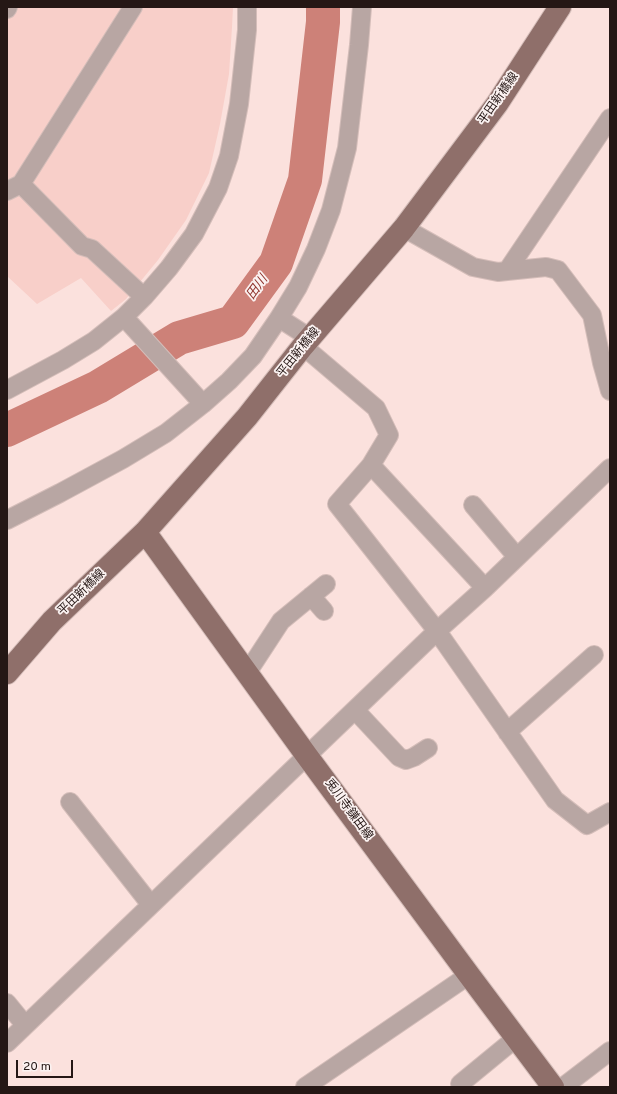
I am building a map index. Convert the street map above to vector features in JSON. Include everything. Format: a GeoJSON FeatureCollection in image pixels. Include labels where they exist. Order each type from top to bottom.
{"type":"FeatureCollection","features":[{"type":"Feature","properties":{"kind":"main road","name":"平田新橋線"},"geometry":{"type":"LineString","coordinates":[[7,673],[52,621],[145,532],[247,417],[307,342],[404,228],[497,104],[560,7]]}},
{"type":"Feature","properties":{"kind":"main road","name":"兎川寺鎌田線"},"geometry":{"type":"LineString","coordinates":[[145,532],[307,756],[553,1087]]}},
{"type":"Feature","properties":{"kind":"street"},"geometry":{"type":"LineString","coordinates":[[134,7],[14,187],[82,246],[92,249],[144,297]]}},
{"type":"Feature","properties":{"kind":"street"},"geometry":{"type":"LineString","coordinates":[[7,390],[63,360],[127,320],[194,234],[218,188],[229,156],[239,104],[248,7]]}},
{"type":"Feature","properties":{"kind":"street"},"geometry":{"type":"LineString","coordinates":[[7,520],[123,459],[166,433],[201,402],[229,381],[253,356],[279,318],[298,286],[316,249],[331,210],[347,148],[362,7]]}},
{"type":"Feature","properties":{"kind":"street"},"geometry":{"type":"LineString","coordinates":[[507,271],[610,118]]}},
{"type":"Feature","properties":{"kind":"street"},"geometry":{"type":"LineString","coordinates":[[404,228],[473,267],[498,272],[546,267],[558,270],[592,315],[602,364],[610,391]]}},
{"type":"Feature","properties":{"kind":"street"},"geometry":{"type":"LineString","coordinates":[[279,318],[307,342],[376,408],[389,434],[371,465],[337,504],[438,631],[555,800],[587,825],[610,812]]}},
{"type":"Feature","properties":{"kind":"street"},"geometry":{"type":"LineString","coordinates":[[127,320],[201,402]]}},
{"type":"Feature","properties":{"kind":"street"},"geometry":{"type":"LineString","coordinates":[[371,465],[485,588]]}},
{"type":"Feature","properties":{"kind":"street"},"geometry":{"type":"LineString","coordinates":[[7,1043],[610,468]]}},
{"type":"Feature","properties":{"kind":"street"},"geometry":{"type":"LineString","coordinates":[[473,505],[517,557]]}},
{"type":"Feature","properties":{"kind":"street"},"geometry":{"type":"LineString","coordinates":[[247,672],[281,621],[326,584]]}},
{"type":"Feature","properties":{"kind":"street"},"geometry":{"type":"LineString","coordinates":[[311,596],[324,611]]}},
{"type":"Feature","properties":{"kind":"street"},"geometry":{"type":"LineString","coordinates":[[507,732],[594,655]]}},
{"type":"Feature","properties":{"kind":"street"},"geometry":{"type":"LineString","coordinates":[[355,710],[399,757],[406,760],[414,758],[428,748]]}},
{"type":"Feature","properties":{"kind":"street"},"geometry":{"type":"LineString","coordinates":[[70,802],[151,905]]}},
{"type":"Feature","properties":{"kind":"street"},"geometry":{"type":"LineString","coordinates":[[305,1087],[469,975]]}},
{"type":"Feature","properties":{"kind":"street"},"geometry":{"type":"LineString","coordinates":[[7,1003],[26,1025]]}},
{"type":"Feature","properties":{"kind":"street"},"geometry":{"type":"LineString","coordinates":[[460,1084],[516,1038]]}},
{"type":"Feature","properties":{"kind":"street"},"geometry":{"type":"LineString","coordinates":[[563,1087],[610,1051]]}},
{"type":"Feature","properties":{"kind":"shaded area"},"geometry":{"type":"Polygon","coordinates":[[[7,7],[233,7],[229,74],[209,173],[186,220],[158,260],[126,299],[111,311],[81,278],[37,304],[7,276],[7,7]]]}},
{"type":"Feature","properties":{"kind":"waterway","name":"田川"},"geometry":{"type":"LineString","coordinates":[[7,430],[98,387],[179,338],[233,322],[276,263],[305,180],[323,22],[323,7]]}}]}
